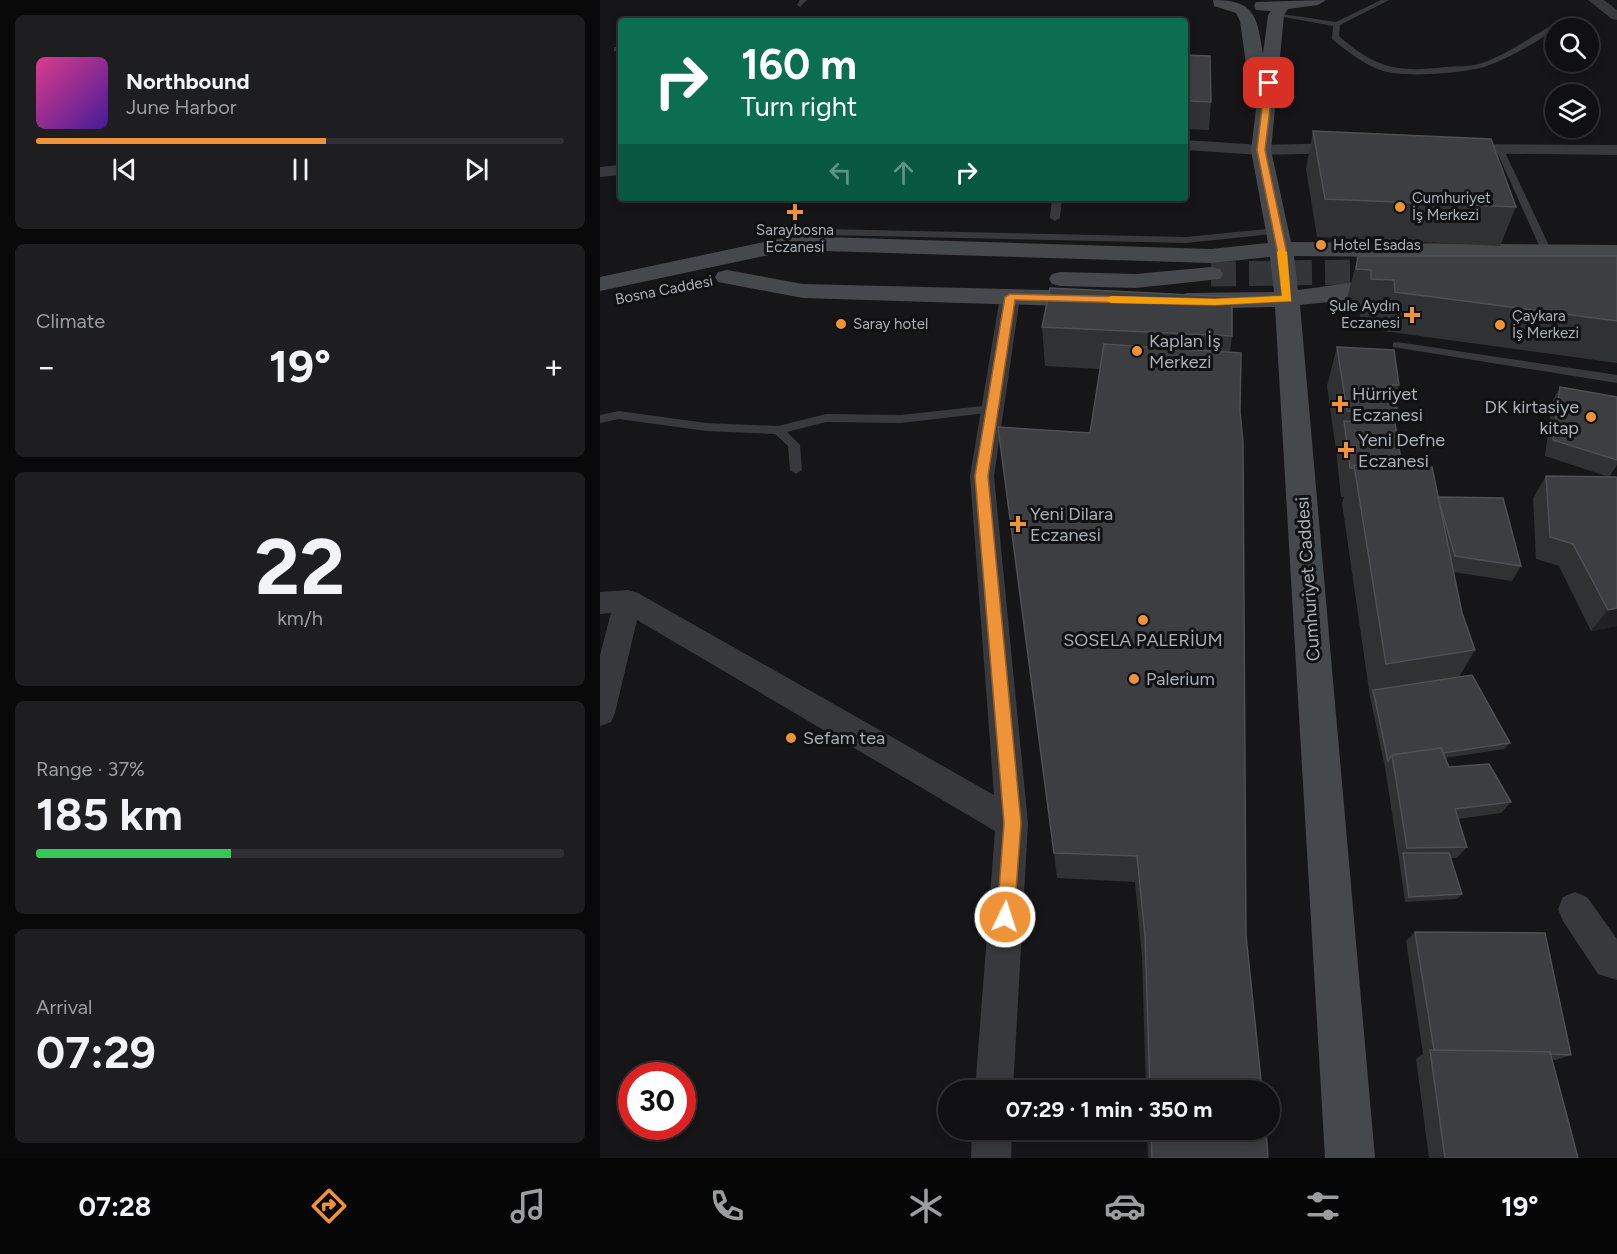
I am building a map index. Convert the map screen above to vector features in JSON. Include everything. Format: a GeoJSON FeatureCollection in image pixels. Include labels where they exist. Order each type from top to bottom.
{"type":"FeatureCollection","features":[{"type":"Feature","properties":{"kind":"main road"},"geometry":{"type":"LineString","coordinates":[[1216,1],[1280,10],[1318,0]]}},
{"type":"Feature","properties":{"kind":"main road"},"geometry":{"type":"LineString","coordinates":[[1216,1],[1242,10],[1250,21],[1260,102],[1261,150]]}},
{"type":"Feature","properties":{"kind":"main road","name":"Cumhuriyet Caddesi"},"geometry":{"type":"LineString","coordinates":[[1280,10],[1261,150],[1280,240],[1287,299],[1350,1158]]}},
{"type":"Feature","properties":{"kind":"main road"},"geometry":{"type":"LineString","coordinates":[[1211,256],[1280,240],[1334,249],[1617,252]]}},
{"type":"Feature","properties":{"kind":"main road"},"geometry":{"type":"LineString","coordinates":[[731,266],[792,243],[1215,256],[1222,264],[1226,286],[1215,302]]}},
{"type":"Feature","properties":{"kind":"main road"},"geometry":{"type":"LineString","coordinates":[[1334,249],[1332,253],[1335,277],[1420,289]]}},
{"type":"Feature","properties":{"kind":"main road"},"geometry":{"type":"LineString","coordinates":[[600,284],[731,266],[1139,266],[1211,274],[1136,281],[802,272],[731,266]]}},
{"type":"Feature","properties":{"kind":"main road"},"geometry":{"type":"LineString","coordinates":[[731,266],[803,291],[1215,302],[1287,299],[1355,281],[1617,267]]}},
{"type":"Feature","properties":{"kind":"main road","name":"Bosna Caddesi"},"geometry":{"type":"LineString","coordinates":[[600,303],[731,266]]}},
{"type":"Feature","properties":{"kind":"street"},"geometry":{"type":"LineString","coordinates":[[1595,0],[1617,16]]}},
{"type":"Feature","properties":{"kind":"street"},"geometry":{"type":"LineString","coordinates":[[1188,145],[1261,150],[1368,147]]}},
{"type":"Feature","properties":{"kind":"street"},"geometry":{"type":"LineString","coordinates":[[1440,149],[1617,150]]}},
{"type":"Feature","properties":{"kind":"street"},"geometry":{"type":"LineString","coordinates":[[600,172],[618,170]]}},
{"type":"Feature","properties":{"kind":"street"},"geometry":{"type":"LineString","coordinates":[[995,1080],[1012,823],[982,476],[1010,297]]}},
{"type":"Feature","properties":{"kind":"street"},"geometry":{"type":"LineString","coordinates":[[600,713],[614,602],[1012,823]]}},
{"type":"Feature","properties":{"kind":"street"},"geometry":{"type":"LineString","coordinates":[[1575,909],[1611,961],[1617,962]]}},
{"type":"Feature","properties":{"kind":"street"},"geometry":{"type":"LineString","coordinates":[[992,1158],[993,1140]]}},
{"type":"Feature","properties":{"kind":"lane"},"geometry":{"type":"LineString","coordinates":[[1280,10],[1337,24],[1386,0]]}},
{"type":"Feature","properties":{"kind":"lane"},"geometry":{"type":"LineString","coordinates":[[1337,24],[1335,37],[1352,53],[1372,65],[1390,71],[1415,74],[1485,64],[1545,31]]}},
{"type":"Feature","properties":{"kind":"lane"},"geometry":{"type":"LineString","coordinates":[[1500,150],[1547,252]]}},
{"type":"Feature","properties":{"kind":"lane"},"geometry":{"type":"LineString","coordinates":[[1055,218],[1057,201]]}},
{"type":"Feature","properties":{"kind":"lane"},"geometry":{"type":"LineString","coordinates":[[792,243],[802,235],[824,232],[1280,240]]}},
{"type":"Feature","properties":{"kind":"lane"},"geometry":{"type":"LineString","coordinates":[[1397,345],[1617,379]]}},
{"type":"Feature","properties":{"kind":"lane"},"geometry":{"type":"LineString","coordinates":[[600,419],[619,415],[706,427],[778,430],[826,418],[901,419],[992,409]]}},
{"type":"Feature","properties":{"kind":"lane"},"geometry":{"type":"LineString","coordinates":[[778,430],[794,445],[796,470]]}},
{"type":"Feature","properties":{"kind":"building"},"geometry":{"type":"Polygon","coordinates":[[[1188,55],[1210,56],[1211,102],[1188,101],[1188,55]]]}},
{"type":"Feature","properties":{"kind":"building"},"geometry":{"type":"Polygon","coordinates":[[[1313,131],[1491,139],[1516,207],[1325,199],[1313,131]]]}},
{"type":"Feature","properties":{"kind":"building"},"geometry":{"type":"Polygon","coordinates":[[[1358,256],[1617,256],[1617,321],[1395,292],[1394,280],[1371,279],[1371,270],[1356,269],[1358,256]]]}},
{"type":"Feature","properties":{"kind":"building"},"geometry":{"type":"Polygon","coordinates":[[[1050,288],[1232,297],[1232,336],[1042,327],[1050,288]]]}},
{"type":"Feature","properties":{"kind":"building","name":"Palerium"},"geometry":{"type":"Polygon","coordinates":[[[1104,344],[1241,353],[1246,935],[1261,1080],[1150,1080],[1145,936],[1137,856],[1054,853],[998,427],[1090,433],[1104,344]]]}},
{"type":"Feature","properties":{"kind":"building"},"geometry":{"type":"Polygon","coordinates":[[[1337,347],[1394,350],[1399,385],[1392,385],[1398,414],[1347,411],[1337,347]]]}},
{"type":"Feature","properties":{"kind":"building"},"geometry":{"type":"Polygon","coordinates":[[[1560,387],[1617,397],[1617,460],[1553,440],[1560,387]]]}},
{"type":"Feature","properties":{"kind":"building"},"geometry":{"type":"Polygon","coordinates":[[[1344,421],[1395,423],[1402,467],[1354,465],[1350,468],[1344,421]]]}},
{"type":"Feature","properties":{"kind":"building"},"geometry":{"type":"Polygon","coordinates":[[[1354,465],[1432,467],[1462,613],[1475,650],[1386,664],[1354,465]]]}},
{"type":"Feature","properties":{"kind":"building"},"geometry":{"type":"Polygon","coordinates":[[[1546,476],[1616,477],[1617,608],[1608,610],[1573,544],[1550,537],[1546,476]]]}},
{"type":"Feature","properties":{"kind":"building"},"geometry":{"type":"Polygon","coordinates":[[[1438,497],[1503,498],[1521,566],[1455,556],[1438,497]]]}},
{"type":"Feature","properties":{"kind":"building"},"geometry":{"type":"Polygon","coordinates":[[[1472,675],[1510,743],[1443,753],[1441,748],[1392,755],[1388,761],[1373,690],[1472,675]]]}},
{"type":"Feature","properties":{"kind":"building"},"geometry":{"type":"Polygon","coordinates":[[[1441,748],[1449,767],[1489,764],[1511,802],[1455,809],[1467,847],[1407,848],[1392,755],[1441,748]]]}},
{"type":"Feature","properties":{"kind":"building"},"geometry":{"type":"Polygon","coordinates":[[[1403,853],[1449,853],[1462,894],[1409,897],[1403,853]]]}},
{"type":"Feature","properties":{"kind":"building"},"geometry":{"type":"Polygon","coordinates":[[[1415,932],[1545,933],[1571,1055],[1551,1054],[1550,1052],[1434,1050],[1415,932]]]}},
{"type":"Feature","properties":{"kind":"building"},"geometry":{"type":"Polygon","coordinates":[[[1430,1050],[1550,1052],[1578,1158],[1445,1158],[1430,1050]]]}},
{"type":"Feature","properties":{"kind":"building"},"geometry":{"type":"Polygon","coordinates":[[[1151,1140],[1267,1140],[1268,1158],[1152,1158],[1151,1140]]]}},
{"type":"Feature","properties":{"kind":"tunnel"},"geometry":{"type":"LineString","coordinates":[[1211,274],[1356,272]]}},
{"type":"Feature","properties":{"kind":"slow traffic"},"geometry":{"type":"LineString","coordinates":[[1111,299],[1215,302],[1287,299],[1282,252]]}},
{"type":"Feature","properties":{"kind":"place","name":"Cumhuriyet İş Merkezi"},"geometry":{"type":"Point","coordinates":[1400,207]}},
{"type":"Feature","properties":{"kind":"place","name":"Saraybosna Eczanesi"},"geometry":{"type":"Point","coordinates":[795,212]}},
{"type":"Feature","properties":{"kind":"place","name":"Hotel Esadas"},"geometry":{"type":"Point","coordinates":[1321,245]}},
{"type":"Feature","properties":{"kind":"place","name":"Şule Aydın Eczanesi"},"geometry":{"type":"Point","coordinates":[1412,315]}},
{"type":"Feature","properties":{"kind":"place","name":"Saray hotel"},"geometry":{"type":"Point","coordinates":[841,324]}},
{"type":"Feature","properties":{"kind":"place","name":"Çaykara İş Merkezi"},"geometry":{"type":"Point","coordinates":[1500,325]}},
{"type":"Feature","properties":{"kind":"place","name":"Kaplan İş Merkezi"},"geometry":{"type":"Point","coordinates":[1137,351]}},
{"type":"Feature","properties":{"kind":"place","name":"Hürriyet Eczanesi"},"geometry":{"type":"Point","coordinates":[1340,404]}},
{"type":"Feature","properties":{"kind":"place","name":"DK kirtasiye kitap"},"geometry":{"type":"Point","coordinates":[1591,417]}},
{"type":"Feature","properties":{"kind":"place","name":"Yeni Defne Eczanesi"},"geometry":{"type":"Point","coordinates":[1346,450]}},
{"type":"Feature","properties":{"kind":"place","name":"Yeni Dilara Eczanesi"},"geometry":{"type":"Point","coordinates":[1018,524]}},
{"type":"Feature","properties":{"kind":"place","name":"SOSELA PALERİUM"},"geometry":{"type":"Point","coordinates":[1143,620]}},
{"type":"Feature","properties":{"kind":"place","name":"Palerium"},"geometry":{"type":"Point","coordinates":[1134,679]}},
{"type":"Feature","properties":{"kind":"place","name":"Sefam tea"},"geometry":{"type":"Point","coordinates":[791,738]}},
{"type":"Feature","properties":{"kind":"route"},"geometry":{"type":"LineString","coordinates":[[1005,917],[1012,823],[982,476],[1010,297],[1215,302],[1287,299],[1281,249],[1261,150],[1269,83]]}}]}
